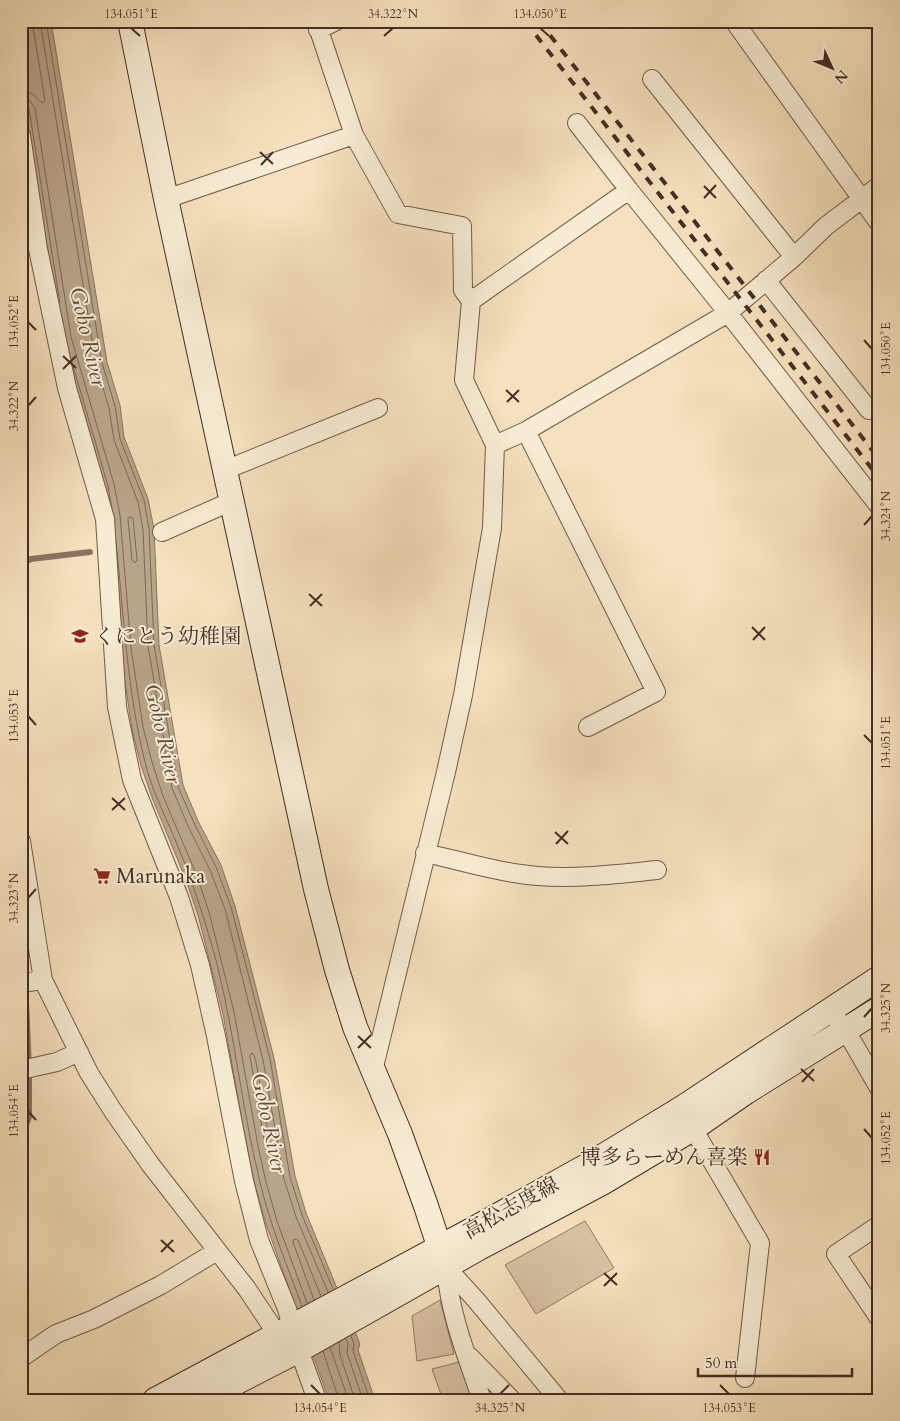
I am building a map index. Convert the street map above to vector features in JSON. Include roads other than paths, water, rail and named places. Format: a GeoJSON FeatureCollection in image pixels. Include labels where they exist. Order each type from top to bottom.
{"type":"FeatureCollection","features":[{"type":"Feature","properties":{"kind":"main road"},"geometry":{"type":"LineString","coordinates":[[130,21],[166,199],[316,889],[337,970],[355,1027],[403,1143],[442,1257]]}},
{"type":"Feature","properties":{"kind":"main road","name":"高松志度線"},"geometry":{"type":"LineString","coordinates":[[202,1400],[346,1324],[442,1257],[682,1108],[879,978]]}},
{"type":"Feature","properties":{"kind":"main road","name":"高松志度線"},"geometry":{"type":"LineString","coordinates":[[155,1400],[338,1301],[442,1257],[602,1182],[694,1128],[746,1092],[879,1009]]}},
{"type":"Feature","properties":{"kind":"street"},"geometry":{"type":"LineString","coordinates":[[336,21],[317,26],[354,136],[398,214],[462,226],[463,290],[471,301],[464,380],[495,445],[490,538],[463,695],[446,772],[372,1071]]}},
{"type":"Feature","properties":{"kind":"street"},"geometry":{"type":"LineString","coordinates":[[734,21],[879,224]]}},
{"type":"Feature","properties":{"kind":"street"},"geometry":{"type":"LineString","coordinates":[[652,79],[794,257]]}},
{"type":"Feature","properties":{"kind":"street"},"geometry":{"type":"LineString","coordinates":[[578,123],[628,190],[728,313],[879,506]]}},
{"type":"Feature","properties":{"kind":"street"},"geometry":{"type":"LineString","coordinates":[[21,136],[38,249],[67,388],[105,519],[117,707],[132,780],[179,897],[200,965],[216,1036],[244,1181],[260,1240],[287,1310],[289,1327]]}},
{"type":"Feature","properties":{"kind":"street"},"geometry":{"type":"LineString","coordinates":[[166,199],[354,136]]}},
{"type":"Feature","properties":{"kind":"street"},"geometry":{"type":"LineString","coordinates":[[495,445],[526,431],[728,313],[794,257],[826,226],[879,186]]}},
{"type":"Feature","properties":{"kind":"street"},"geometry":{"type":"LineString","coordinates":[[471,301],[628,190]]}},
{"type":"Feature","properties":{"kind":"street"},"geometry":{"type":"LineString","coordinates":[[766,280],[869,410]]}},
{"type":"Feature","properties":{"kind":"street"},"geometry":{"type":"LineString","coordinates":[[225,470],[378,408]]}},
{"type":"Feature","properties":{"kind":"street"},"geometry":{"type":"LineString","coordinates":[[526,431],[656,692],[588,726]]}},
{"type":"Feature","properties":{"kind":"street"},"geometry":{"type":"LineString","coordinates":[[162,532],[232,501]]}},
{"type":"Feature","properties":{"kind":"street"},"geometry":{"type":"LineString","coordinates":[[21,841],[43,980],[89,1073],[113,1112],[150,1164],[217,1251],[248,1289],[289,1327],[303,1347],[318,1400]]}},
{"type":"Feature","properties":{"kind":"street"},"geometry":{"type":"LineString","coordinates":[[425,853],[537,876],[586,877],[658,870]]}},
{"type":"Feature","properties":{"kind":"street"},"geometry":{"type":"LineString","coordinates":[[21,983],[43,980]]}},
{"type":"Feature","properties":{"kind":"street"},"geometry":{"type":"LineString","coordinates":[[830,1010],[879,1088]]}},
{"type":"Feature","properties":{"kind":"street"},"geometry":{"type":"LineString","coordinates":[[21,1070],[57,1062],[79,1052]]}},
{"type":"Feature","properties":{"kind":"street"},"geometry":{"type":"LineString","coordinates":[[682,1108],[760,1243],[745,1378]]}},
{"type":"Feature","properties":{"kind":"street"},"geometry":{"type":"LineString","coordinates":[[879,1225],[836,1254],[879,1318]]}},
{"type":"Feature","properties":{"kind":"street"},"geometry":{"type":"LineString","coordinates":[[21,1358],[56,1334],[94,1319],[161,1285],[217,1251]]}},
{"type":"Feature","properties":{"kind":"street"},"geometry":{"type":"LineString","coordinates":[[442,1257],[447,1288],[465,1352],[482,1400]]}},
{"type":"Feature","properties":{"kind":"street"},"geometry":{"type":"LineString","coordinates":[[442,1257],[559,1400]]}},
{"type":"Feature","properties":{"kind":"street"},"geometry":{"type":"LineString","coordinates":[[465,1352],[512,1400]]}},
{"type":"Feature","properties":{"kind":"water","name":"Gobo River"},"geometry":{"type":"Polygon","coordinates":[[[21,21],[51,21],[107,362],[120,405],[124,437],[148,499],[154,529],[159,645],[183,785],[198,821],[221,865],[235,906],[274,1058],[295,1176],[306,1213],[360,1344],[358,1350],[375,1400],[329,1400],[266,1224],[255,1185],[223,1014],[198,915],[141,766],[132,729],[120,649],[113,563],[60,340],[21,95],[21,21]]]}},
{"type":"Feature","properties":{"kind":"waterway"},"geometry":{"type":"LineString","coordinates":[[21,564],[31,559],[90,552]]}},
{"type":"Feature","properties":{"kind":"waterway"},"geometry":{"type":"LineString","coordinates":[[23,710],[22,719],[24,727]]}},
{"type":"Feature","properties":{"kind":"waterway"},"geometry":{"type":"LineString","coordinates":[[21,1138],[29,1117],[26,1002],[23,990]]}},
{"type":"Feature","properties":{"kind":"railway"},"geometry":{"type":"LineString","coordinates":[[525,21],[879,478]]}},
{"type":"Feature","properties":{"kind":"railway"},"geometry":{"type":"LineString","coordinates":[[539,21],[879,459]]}},
{"type":"Feature","properties":{"kind":"place","name":"くにとう幼稚園"},"geometry":{"type":"Point","coordinates":[80,636]}},
{"type":"Feature","properties":{"kind":"place","name":"Marunaka"},"geometry":{"type":"Point","coordinates":[102,876]}},
{"type":"Feature","properties":{"kind":"place","name":"博多らーめん喜楽"},"geometry":{"type":"Point","coordinates":[762,1157]}}]}
